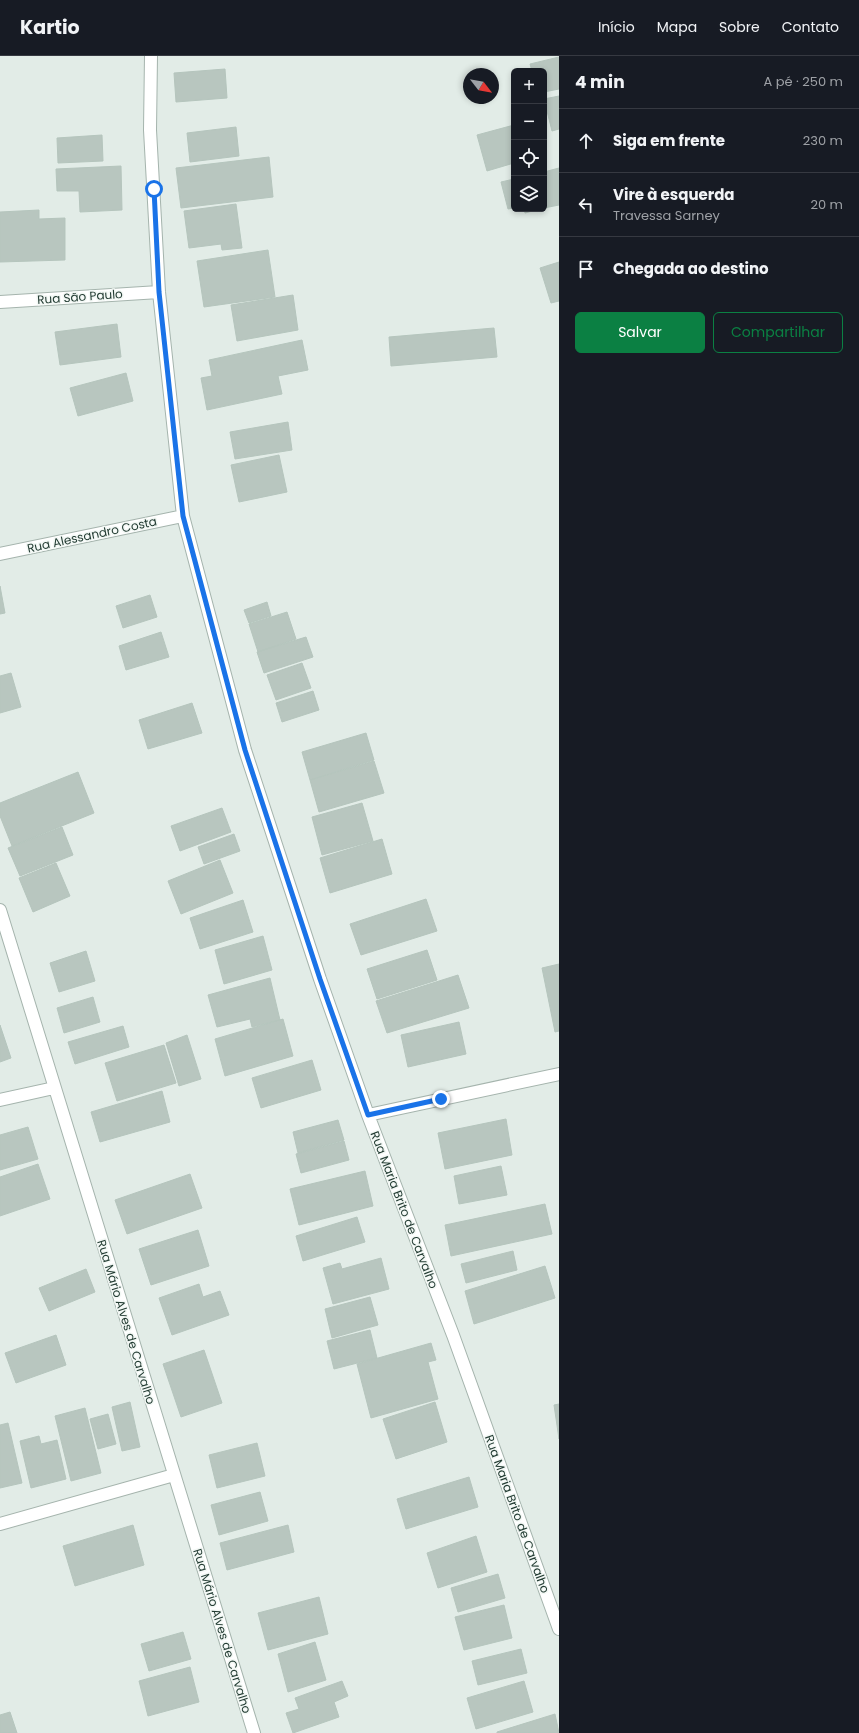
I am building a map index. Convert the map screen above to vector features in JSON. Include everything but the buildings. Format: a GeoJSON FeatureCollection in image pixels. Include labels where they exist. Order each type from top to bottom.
{"type":"FeatureCollection","features":[{"type":"Feature","properties":{"kind":"street","name":"Rua Maria Brito de Carvalho"},"geometry":{"type":"LineString","coordinates":[[150,56],[150,130],[159,292],[183,516],[245,750],[320,979],[368,1115],[452,1335],[559,1629]]}},
{"type":"Feature","properties":{"kind":"street","name":"Rua São Paulo"},"geometry":{"type":"LineString","coordinates":[[0,302],[159,292]]}},
{"type":"Feature","properties":{"kind":"street","name":"Rua Alessandro Costa"},"geometry":{"type":"LineString","coordinates":[[0,554],[183,516]]}},
{"type":"Feature","properties":{"kind":"street","name":"Rua Mário Alves de Carvalho"},"geometry":{"type":"LineString","coordinates":[[0,910],[254,1733]]}},
{"type":"Feature","properties":{"kind":"street"},"geometry":{"type":"LineString","coordinates":[[368,1115],[559,1074]]}},
{"type":"Feature","properties":{"kind":"street"},"geometry":{"type":"LineString","coordinates":[[0,1100],[54,1088]]}},
{"type":"Feature","properties":{"kind":"street"},"geometry":{"type":"LineString","coordinates":[[0,1524],[174,1476]]}},
{"type":"Feature","properties":{"kind":"route"},"geometry":{"type":"LineString","coordinates":[[154,189],[159,292],[183,516],[245,750],[320,979],[368,1115],[441,1099]]}}]}
